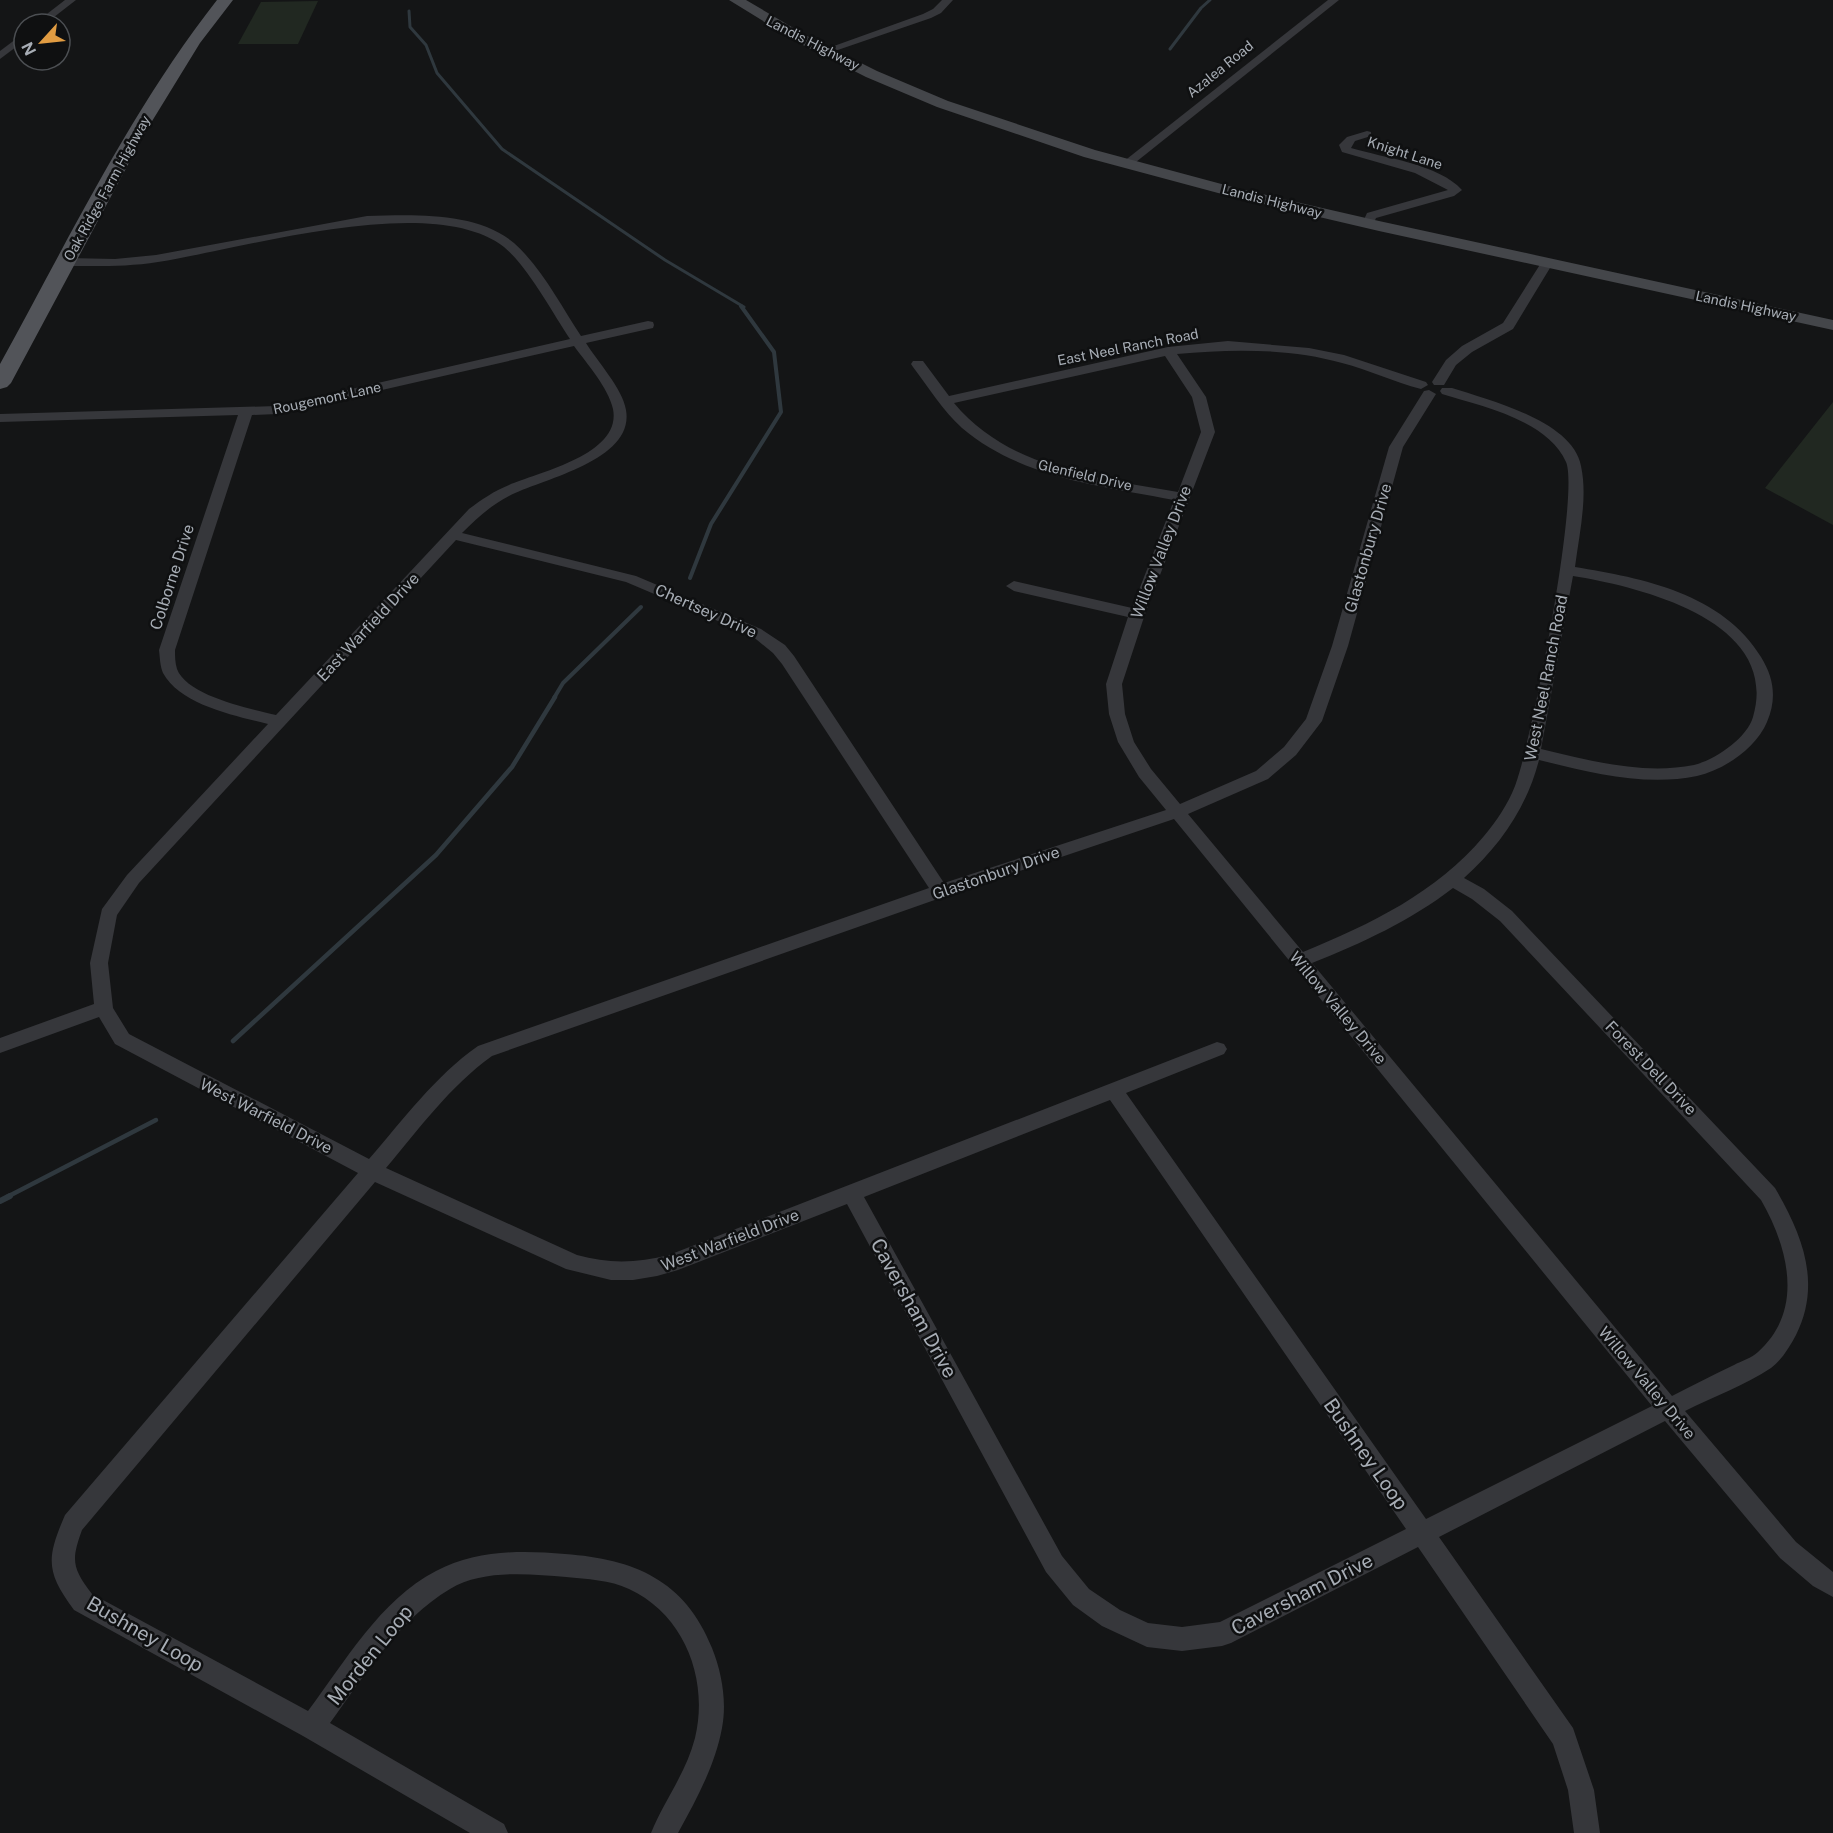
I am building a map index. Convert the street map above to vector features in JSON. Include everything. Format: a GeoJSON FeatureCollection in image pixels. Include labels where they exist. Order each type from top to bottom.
{"type":"FeatureCollection","features":[{"type":"Feature","properties":{"kind":"main road","name":"Oak Ridge Farm Highway"},"geometry":{"type":"LineString","coordinates":[[0,383],[137,131],[193,41],[225,0]]}},
{"type":"Feature","properties":{"kind":"main road","name":"Landis Highway"},"geometry":{"type":"LineString","coordinates":[[736,0],[825,51],[879,76],[971,114],[1127,164],[1368,224],[1833,325]]}},
{"type":"Feature","properties":{"kind":"street"},"geometry":{"type":"LineString","coordinates":[[55,12],[71,0]]}},
{"type":"Feature","properties":{"kind":"street"},"geometry":{"type":"LineString","coordinates":[[825,51],[927,16],[937,11],[948,0]]}},
{"type":"Feature","properties":{"kind":"street","name":"Azalea Road"},"geometry":{"type":"LineString","coordinates":[[1127,164],[1334,0]]}},
{"type":"Feature","properties":{"kind":"street"},"geometry":{"type":"LineString","coordinates":[[0,56],[12,46]]}},
{"type":"Feature","properties":{"kind":"street","name":"Knight Lane"},"geometry":{"type":"LineString","coordinates":[[1367,134],[1351,139],[1345,145],[1346,150],[1412,169],[1450,184],[1456,190],[1450,194],[1371,216],[1368,224]]}},
{"type":"Feature","properties":{"kind":"street","name":"East Warfield Drive"},"geometry":{"type":"LineString","coordinates":[[67,262],[115,264],[139,261],[356,222],[401,219],[462,226],[485,233],[507,244],[524,261],[614,395],[620,411],[616,431],[604,446],[579,464],[492,499],[474,512],[133,879],[108,914],[99,963],[104,1008]]}},
{"type":"Feature","properties":{"kind":"street","name":"Glastonbury Drive"},"geometry":{"type":"LineString","coordinates":[[372,1171],[443,1087],[465,1065],[485,1051],[940,891],[1177,812],[1262,775],[1290,751],[1314,722],[1340,646],[1396,447],[1451,363],[1467,349],[1509,326],[1547,263]]}},
{"type":"Feature","properties":{"kind":"street","name":"Rougemont Lane"},"geometry":{"type":"LineString","coordinates":[[0,418],[277,410],[648,325]]}},
{"type":"Feature","properties":{"kind":"street","name":"East Neel Ranch Road"},"geometry":{"type":"LineString","coordinates":[[945,401],[1168,351],[1228,345],[1309,352],[1344,359],[1434,388]]}},
{"type":"Feature","properties":{"kind":"street","name":"Willow Valley Drive"},"geometry":{"type":"LineString","coordinates":[[1168,351],[1196,388],[1204,405],[1208,432],[1137,614],[1114,684],[1117,714],[1126,742],[1145,773],[1669,1409],[1788,1550],[1821,1578],[1833,1585]]}},
{"type":"Feature","properties":{"kind":"street","name":"Glenfield Drive"},"geometry":{"type":"LineString","coordinates":[[918,364],[945,401],[980,436],[1001,449],[1028,462],[1080,477],[1183,497]]}},
{"type":"Feature","properties":{"kind":"street","name":"West Neel Ranch Road"},"geometry":{"type":"LineString","coordinates":[[1299,961],[1383,925],[1418,906],[1453,880],[1492,838],[1523,787],[1534,753],[1566,570],[1578,483],[1575,464],[1559,442],[1536,424],[1504,410],[1434,388]]}},
{"type":"Feature","properties":{"kind":"street","name":"Colborne Drive"},"geometry":{"type":"LineString","coordinates":[[246,411],[167,651],[170,672],[187,688],[226,708],[281,721]]}},
{"type":"Feature","properties":{"kind":"street","name":"Chertsey Drive"},"geometry":{"type":"LineString","coordinates":[[452,536],[630,579],[756,632],[767,639],[788,660],[940,891]]}},
{"type":"Feature","properties":{"kind":"street"},"geometry":{"type":"LineString","coordinates":[[1534,753],[1572,763],[1639,774],[1698,769],[1729,754],[1758,729],[1766,695],[1761,667],[1739,637],[1708,612],[1666,592],[1646,586],[1566,570]]}},
{"type":"Feature","properties":{"kind":"street"},"geometry":{"type":"LineString","coordinates":[[1014,586],[1137,614]]}},
{"type":"Feature","properties":{"kind":"street","name":"Forest Dell Drive"},"geometry":{"type":"LineString","coordinates":[[1453,880],[1478,894],[1506,916],[1768,1194],[1783,1217],[1793,1243],[1800,1272],[1799,1290]]}},
{"type":"Feature","properties":{"kind":"street"},"geometry":{"type":"LineString","coordinates":[[0,1046],[104,1008]]}},
{"type":"Feature","properties":{"kind":"street","name":"West Warfield Drive"},"geometry":{"type":"LineString","coordinates":[[104,1008],[111,1024],[122,1039],[372,1171],[573,1263],[603,1272],[642,1271],[671,1264],[1217,1049]]}},
{"type":"Feature","properties":{"kind":"street","name":"Bushney Loop"},"geometry":{"type":"LineString","coordinates":[[1113,1089],[1564,1737],[1581,1790],[1587,1833]]}},
{"type":"Feature","properties":{"kind":"street","name":"Bushney Loop"},"geometry":{"type":"LineString","coordinates":[[372,1171],[73,1523],[60,1556],[67,1581],[83,1602],[312,1727],[495,1833]]}},
{"type":"Feature","properties":{"kind":"street","name":"Caversham Drive"},"geometry":{"type":"LineString","coordinates":[[852,1194],[1054,1564],[1081,1597],[1111,1618],[1147,1635],[1182,1639],[1222,1634],[1765,1360],[1789,1332],[1799,1290]]}},
{"type":"Feature","properties":{"kind":"street","name":"Morden Loop"},"geometry":{"type":"LineString","coordinates":[[312,1727],[389,1625],[412,1602],[443,1580],[470,1569],[501,1562],[592,1567],[635,1579],[663,1595],[690,1627],[707,1664],[712,1699],[710,1726],[700,1764],[664,1833]]}},
{"type":"Feature","properties":{"kind":"shaded area"},"geometry":{"type":"Polygon","coordinates":[[[318,1],[298,44],[238,44],[261,2],[318,1]]]}},
{"type":"Feature","properties":{"kind":"shaded area"},"geometry":{"type":"Polygon","coordinates":[[[1833,402],[1833,525],[1765,488],[1833,402]]]}},
{"type":"Feature","properties":{"kind":"waterway"},"geometry":{"type":"LineString","coordinates":[[1170,49],[1201,8],[1210,0]]}},
{"type":"Feature","properties":{"kind":"waterway"},"geometry":{"type":"LineString","coordinates":[[409,11],[410,27],[426,45],[437,73],[502,149],[665,260],[744,307]]}},
{"type":"Feature","properties":{"kind":"waterway"},"geometry":{"type":"LineString","coordinates":[[690,578],[711,524],[781,412],[774,352],[741,306]]}},
{"type":"Feature","properties":{"kind":"waterway"},"geometry":{"type":"LineString","coordinates":[[554,698],[563,683],[641,607]]}},
{"type":"Feature","properties":{"kind":"waterway"},"geometry":{"type":"LineString","coordinates":[[233,1041],[436,855],[512,767],[555,697]]}},
{"type":"Feature","properties":{"kind":"waterway"},"geometry":{"type":"LineString","coordinates":[[7,1197],[156,1120]]}},
{"type":"Feature","properties":{"kind":"waterway"},"geometry":{"type":"LineString","coordinates":[[0,1201],[10,1196]]}}]}
